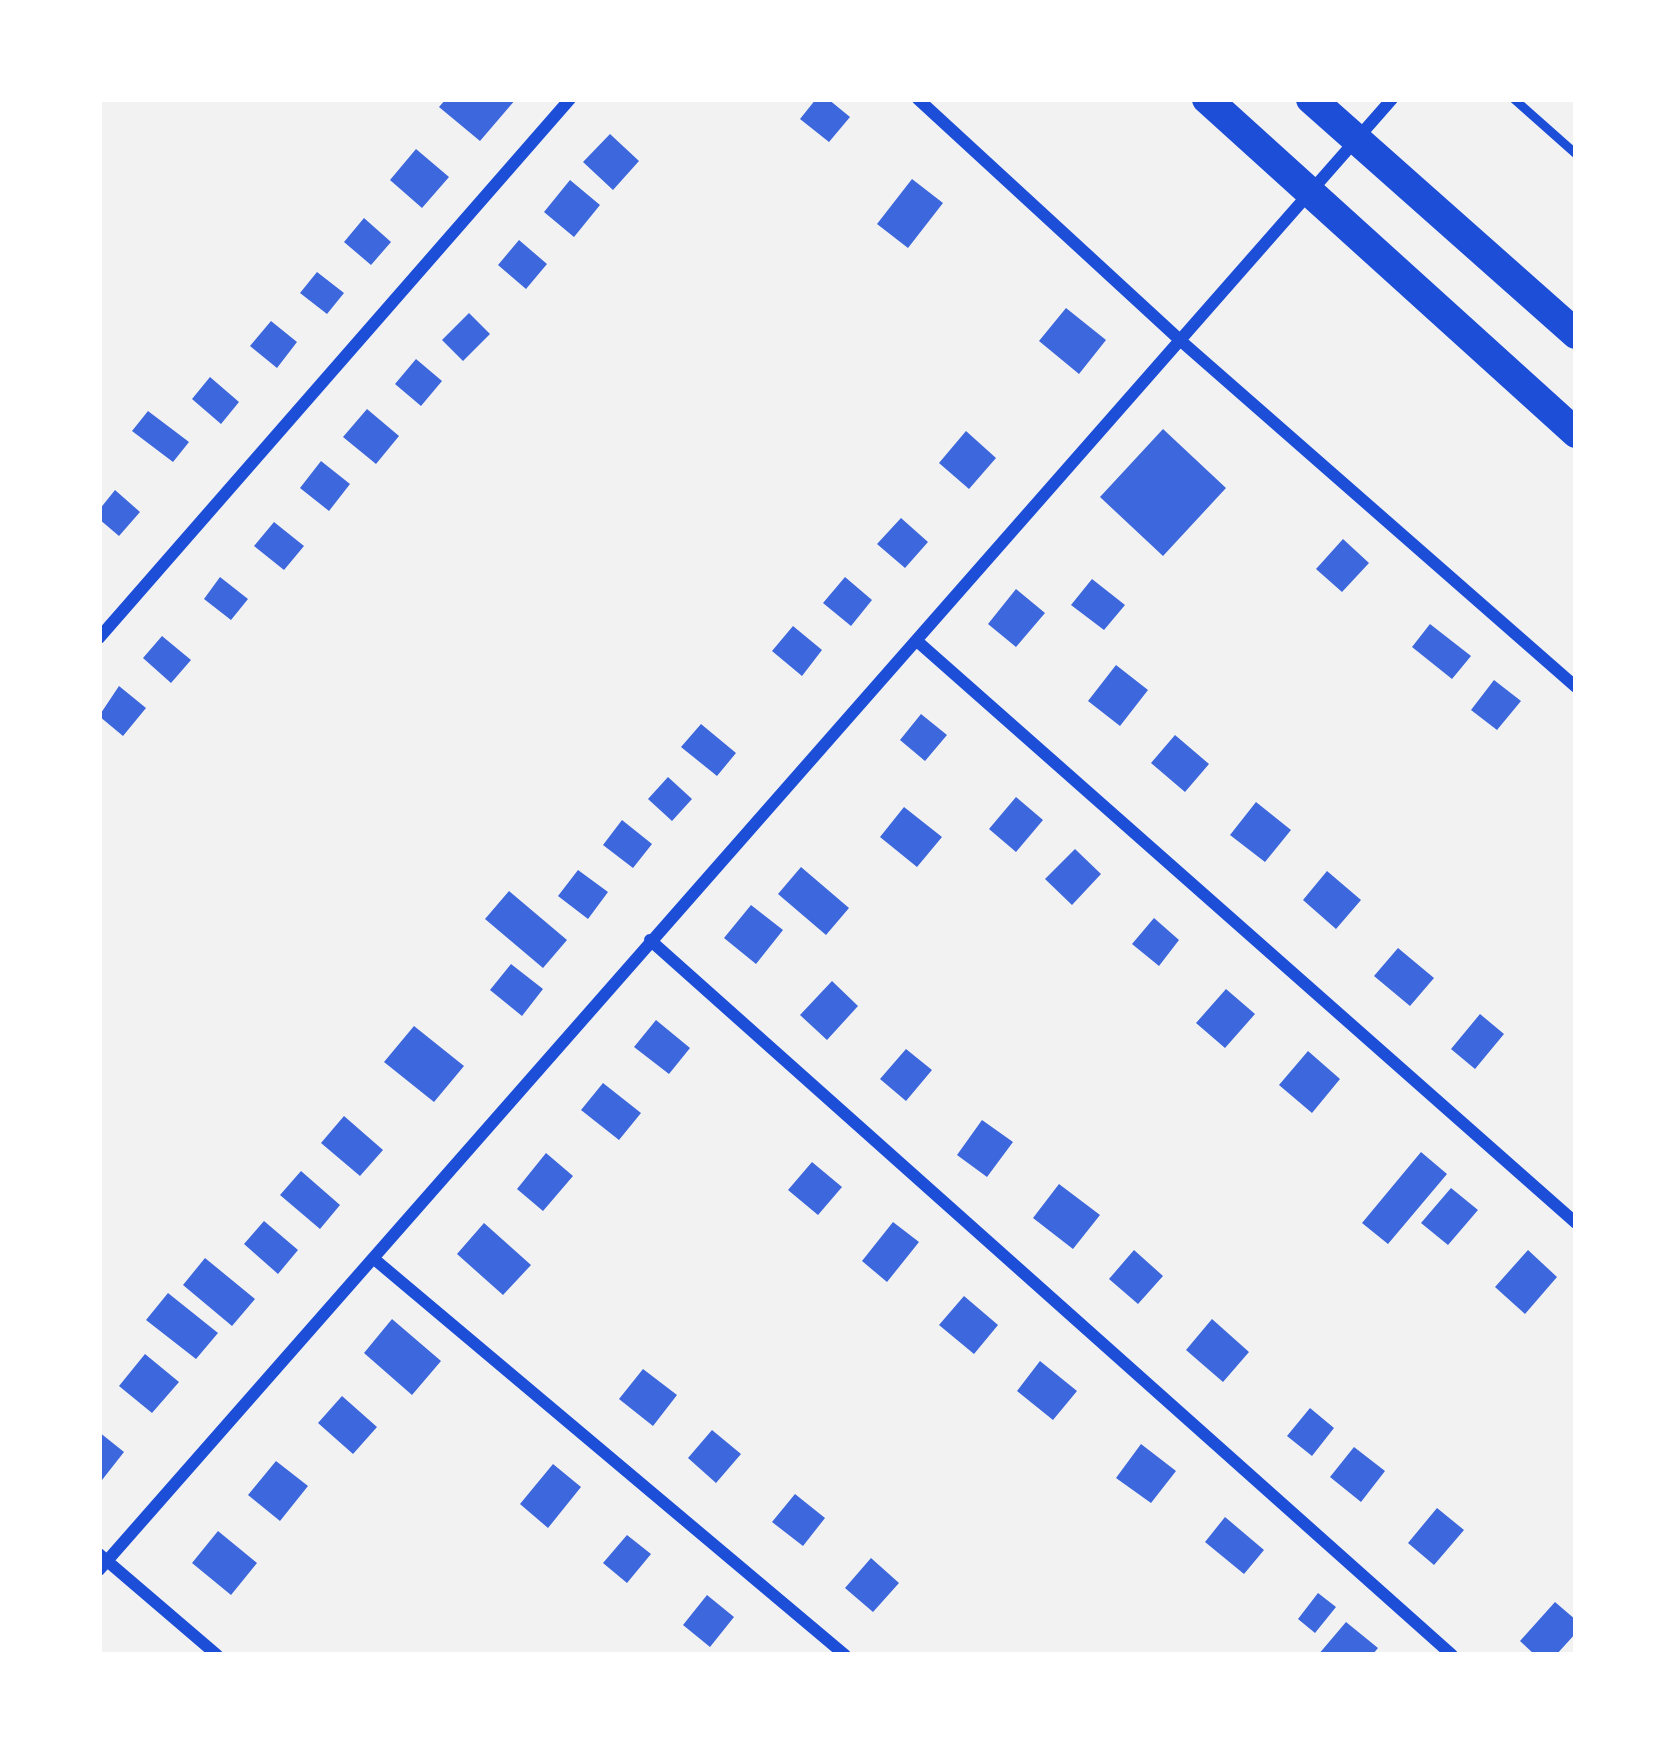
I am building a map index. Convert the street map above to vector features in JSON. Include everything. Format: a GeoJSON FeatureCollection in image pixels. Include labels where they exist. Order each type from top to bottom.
{"type":"FeatureCollection","features":[{"type":"Feature","properties":{"kind":"main road"},"geometry":{"type":"LineString","coordinates":[[1207,99],[1576,433]]}},
{"type":"Feature","properties":{"kind":"main road"},"geometry":{"type":"LineString","coordinates":[[1311,99],[1576,334]]}},
{"type":"Feature","properties":{"kind":"street"},"geometry":{"type":"LineString","coordinates":[[99,638],[570,99]]}},
{"type":"Feature","properties":{"kind":"street"},"geometry":{"type":"LineString","coordinates":[[918,99],[1181,341],[1576,688]]}},
{"type":"Feature","properties":{"kind":"street"},"geometry":{"type":"LineString","coordinates":[[217,1655],[102,1562],[1392,99]]}},
{"type":"Feature","properties":{"kind":"street"},"geometry":{"type":"LineString","coordinates":[[917,641],[1576,1223]]}},
{"type":"Feature","properties":{"kind":"street"},"geometry":{"type":"LineString","coordinates":[[650,940],[1452,1655]]}},
{"type":"Feature","properties":{"kind":"street"},"geometry":{"type":"LineString","coordinates":[[373,1258],[845,1655]]}},
{"type":"Feature","properties":{"kind":"lane"},"geometry":{"type":"LineString","coordinates":[[1514,99],[1576,154]]}},
{"type":"Feature","properties":{"kind":"building"},"geometry":{"type":"Polygon","coordinates":[[[446,99],[516,99],[480,141],[439,107],[446,99]]]}},
{"type":"Feature","properties":{"kind":"building"},"geometry":{"type":"Polygon","coordinates":[[[816,99],[828,99],[850,117],[829,142],[800,119],[816,99]]]}},
{"type":"Feature","properties":{"kind":"building"},"geometry":{"type":"Polygon","coordinates":[[[610,134],[639,161],[613,190],[583,162],[610,134]]]}},
{"type":"Feature","properties":{"kind":"building"},"geometry":{"type":"Polygon","coordinates":[[[416,149],[449,177],[422,208],[390,180],[416,149]]]}},
{"type":"Feature","properties":{"kind":"building"},"geometry":{"type":"Polygon","coordinates":[[[912,179],[943,203],[908,248],[877,224],[912,179]]]}},
{"type":"Feature","properties":{"kind":"building"},"geometry":{"type":"Polygon","coordinates":[[[570,180],[600,205],[574,237],[544,212],[570,180]]]}},
{"type":"Feature","properties":{"kind":"building"},"geometry":{"type":"Polygon","coordinates":[[[364,218],[391,242],[371,265],[344,242],[364,218]]]}},
{"type":"Feature","properties":{"kind":"building"},"geometry":{"type":"Polygon","coordinates":[[[519,240],[547,264],[526,289],[498,265],[519,240]]]}},
{"type":"Feature","properties":{"kind":"building"},"geometry":{"type":"Polygon","coordinates":[[[317,272],[344,293],[327,314],[300,293],[317,272]]]}},
{"type":"Feature","properties":{"kind":"building"},"geometry":{"type":"Polygon","coordinates":[[[1066,308],[1106,340],[1079,374],[1039,341],[1066,308]]]}},
{"type":"Feature","properties":{"kind":"building"},"geometry":{"type":"Polygon","coordinates":[[[469,313],[490,334],[463,361],[442,340],[469,313]]]}},
{"type":"Feature","properties":{"kind":"building"},"geometry":{"type":"Polygon","coordinates":[[[271,321],[297,342],[277,368],[250,346],[271,321]]]}},
{"type":"Feature","properties":{"kind":"building"},"geometry":{"type":"Polygon","coordinates":[[[416,359],[442,381],[421,406],[395,384],[416,359]]]}},
{"type":"Feature","properties":{"kind":"building"},"geometry":{"type":"Polygon","coordinates":[[[210,377],[239,402],[221,424],[192,399],[210,377]]]}},
{"type":"Feature","properties":{"kind":"building"},"geometry":{"type":"Polygon","coordinates":[[[367,409],[399,436],[376,464],[343,437],[367,409]]]}},
{"type":"Feature","properties":{"kind":"building"},"geometry":{"type":"Polygon","coordinates":[[[148,411],[189,442],[173,462],[132,431],[148,411]]]}},
{"type":"Feature","properties":{"kind":"building"},"geometry":{"type":"Polygon","coordinates":[[[1163,429],[1226,488],[1163,556],[1100,497],[1163,429]]]}},
{"type":"Feature","properties":{"kind":"building"},"geometry":{"type":"Polygon","coordinates":[[[966,431],[996,458],[969,489],[939,463],[966,431]]]}},
{"type":"Feature","properties":{"kind":"building"},"geometry":{"type":"Polygon","coordinates":[[[321,461],[350,484],[329,511],[300,488],[321,461]]]}},
{"type":"Feature","properties":{"kind":"building"},"geometry":{"type":"Polygon","coordinates":[[[115,490],[140,512],[119,536],[99,519],[99,510],[115,490]]]}},
{"type":"Feature","properties":{"kind":"building"},"geometry":{"type":"Polygon","coordinates":[[[901,518],[928,542],[905,568],[877,544],[901,518]]]}},
{"type":"Feature","properties":{"kind":"building"},"geometry":{"type":"Polygon","coordinates":[[[274,522],[304,546],[284,570],[254,546],[274,522]]]}},
{"type":"Feature","properties":{"kind":"building"},"geometry":{"type":"Polygon","coordinates":[[[1343,539],[1369,563],[1342,592],[1316,569],[1343,539]]]}},
{"type":"Feature","properties":{"kind":"building"},"geometry":{"type":"Polygon","coordinates":[[[220,577],[248,599],[231,620],[204,599],[220,577]]]}},
{"type":"Feature","properties":{"kind":"building"},"geometry":{"type":"Polygon","coordinates":[[[845,577],[872,600],[851,626],[823,603],[845,577]]]}},
{"type":"Feature","properties":{"kind":"building"},"geometry":{"type":"Polygon","coordinates":[[[1092,579],[1125,605],[1104,630],[1071,605],[1092,579]]]}},
{"type":"Feature","properties":{"kind":"building"},"geometry":{"type":"Polygon","coordinates":[[[1016,589],[1045,613],[1016,647],[988,624],[1016,589]]]}},
{"type":"Feature","properties":{"kind":"building"},"geometry":{"type":"Polygon","coordinates":[[[1430,624],[1471,656],[1452,679],[1412,647],[1430,624]]]}},
{"type":"Feature","properties":{"kind":"building"},"geometry":{"type":"Polygon","coordinates":[[[793,626],[822,650],[802,676],[772,651],[793,626]]]}},
{"type":"Feature","properties":{"kind":"building"},"geometry":{"type":"Polygon","coordinates":[[[162,636],[191,660],[171,683],[143,658],[162,636]]]}},
{"type":"Feature","properties":{"kind":"building"},"geometry":{"type":"Polygon","coordinates":[[[1116,665],[1148,690],[1120,726],[1088,701],[1116,665]]]}},
{"type":"Feature","properties":{"kind":"building"},"geometry":{"type":"Polygon","coordinates":[[[1494,680],[1521,701],[1497,730],[1471,710],[1494,680]]]}},
{"type":"Feature","properties":{"kind":"building"},"geometry":{"type":"Polygon","coordinates":[[[119,686],[146,708],[123,736],[99,716],[119,686]]]}},
{"type":"Feature","properties":{"kind":"building"},"geometry":{"type":"Polygon","coordinates":[[[921,714],[947,735],[925,761],[900,740],[921,714]]]}},
{"type":"Feature","properties":{"kind":"building"},"geometry":{"type":"Polygon","coordinates":[[[701,724],[736,753],[717,776],[681,747],[701,724]]]}},
{"type":"Feature","properties":{"kind":"building"},"geometry":{"type":"Polygon","coordinates":[[[1175,735],[1209,764],[1185,792],[1151,763],[1175,735]]]}},
{"type":"Feature","properties":{"kind":"building"},"geometry":{"type":"Polygon","coordinates":[[[668,777],[692,799],[672,821],[648,799],[668,777]]]}},
{"type":"Feature","properties":{"kind":"building"},"geometry":{"type":"Polygon","coordinates":[[[1016,797],[1043,820],[1016,852],[989,829],[1016,797]]]}},
{"type":"Feature","properties":{"kind":"building"},"geometry":{"type":"Polygon","coordinates":[[[1256,802],[1291,830],[1265,862],[1230,835],[1256,802]]]}},
{"type":"Feature","properties":{"kind":"building"},"geometry":{"type":"Polygon","coordinates":[[[904,807],[942,837],[917,867],[880,837],[904,807]]]}},
{"type":"Feature","properties":{"kind":"building"},"geometry":{"type":"Polygon","coordinates":[[[622,820],[652,844],[633,868],[603,845],[622,820]]]}},
{"type":"Feature","properties":{"kind":"building"},"geometry":{"type":"Polygon","coordinates":[[[1075,849],[1101,874],[1072,905],[1045,879],[1075,849]]]}},
{"type":"Feature","properties":{"kind":"building"},"geometry":{"type":"Polygon","coordinates":[[[801,867],[849,908],[826,935],[778,894],[801,867]]]}},
{"type":"Feature","properties":{"kind":"building"},"geometry":{"type":"Polygon","coordinates":[[[578,870],[608,892],[588,919],[558,896],[578,870]]]}},
{"type":"Feature","properties":{"kind":"building"},"geometry":{"type":"Polygon","coordinates":[[[1327,871],[1361,900],[1336,929],[1303,900],[1327,871]]]}},
{"type":"Feature","properties":{"kind":"building"},"geometry":{"type":"Polygon","coordinates":[[[509,891],[567,940],[543,968],[485,919],[509,891]]]}},
{"type":"Feature","properties":{"kind":"building"},"geometry":{"type":"Polygon","coordinates":[[[751,905],[783,930],[756,964],[724,938],[751,905]]]}},
{"type":"Feature","properties":{"kind":"building"},"geometry":{"type":"Polygon","coordinates":[[[1154,918],[1179,940],[1159,966],[1132,944],[1154,918]]]}},
{"type":"Feature","properties":{"kind":"building"},"geometry":{"type":"Polygon","coordinates":[[[1398,948],[1434,978],[1410,1006],[1374,976],[1398,948]]]}},
{"type":"Feature","properties":{"kind":"building"},"geometry":{"type":"Polygon","coordinates":[[[511,964],[543,989],[522,1016],[490,990],[511,964]]]}},
{"type":"Feature","properties":{"kind":"building"},"geometry":{"type":"Polygon","coordinates":[[[832,981],[858,1006],[827,1040],[800,1015],[832,981]]]}},
{"type":"Feature","properties":{"kind":"building"},"geometry":{"type":"Polygon","coordinates":[[[1226,989],[1255,1014],[1225,1048],[1196,1023],[1226,989]]]}},
{"type":"Feature","properties":{"kind":"building"},"geometry":{"type":"Polygon","coordinates":[[[1480,1014],[1504,1034],[1475,1069],[1451,1049],[1480,1014]]]}},
{"type":"Feature","properties":{"kind":"building"},"geometry":{"type":"Polygon","coordinates":[[[656,1020],[690,1048],[669,1074],[634,1047],[656,1020]]]}},
{"type":"Feature","properties":{"kind":"building"},"geometry":{"type":"Polygon","coordinates":[[[414,1026],[464,1066],[434,1102],[384,1062],[414,1026]]]}},
{"type":"Feature","properties":{"kind":"building"},"geometry":{"type":"Polygon","coordinates":[[[906,1049],[932,1070],[906,1101],[880,1079],[906,1049]]]}},
{"type":"Feature","properties":{"kind":"building"},"geometry":{"type":"Polygon","coordinates":[[[1308,1051],[1340,1079],[1312,1113],[1279,1085],[1308,1051]]]}},
{"type":"Feature","properties":{"kind":"building"},"geometry":{"type":"Polygon","coordinates":[[[603,1083],[641,1113],[619,1140],[581,1110],[603,1083]]]}},
{"type":"Feature","properties":{"kind":"building"},"geometry":{"type":"Polygon","coordinates":[[[344,1116],[383,1150],[360,1176],[321,1143],[344,1116]]]}},
{"type":"Feature","properties":{"kind":"building"},"geometry":{"type":"Polygon","coordinates":[[[982,1120],[1013,1142],[987,1177],[957,1155],[982,1120]]]}},
{"type":"Feature","properties":{"kind":"building"},"geometry":{"type":"Polygon","coordinates":[[[1421,1152],[1447,1174],[1388,1244],[1362,1223],[1421,1152]]]}},
{"type":"Feature","properties":{"kind":"building"},"geometry":{"type":"Polygon","coordinates":[[[546,1153],[573,1176],[543,1211],[517,1189],[546,1153]]]}},
{"type":"Feature","properties":{"kind":"building"},"geometry":{"type":"Polygon","coordinates":[[[812,1162],[842,1187],[818,1215],[788,1190],[812,1162]]]}},
{"type":"Feature","properties":{"kind":"building"},"geometry":{"type":"Polygon","coordinates":[[[301,1171],[340,1205],[320,1229],[280,1195],[301,1171]]]}},
{"type":"Feature","properties":{"kind":"building"},"geometry":{"type":"Polygon","coordinates":[[[1059,1184],[1100,1215],[1073,1249],[1033,1218],[1059,1184]]]}},
{"type":"Feature","properties":{"kind":"building"},"geometry":{"type":"Polygon","coordinates":[[[1451,1188],[1478,1210],[1448,1245],[1421,1223],[1451,1188]]]}},
{"type":"Feature","properties":{"kind":"building"},"geometry":{"type":"Polygon","coordinates":[[[264,1221],[298,1250],[278,1274],[244,1244],[264,1221]]]}},
{"type":"Feature","properties":{"kind":"building"},"geometry":{"type":"Polygon","coordinates":[[[893,1222],[919,1242],[887,1282],[862,1261],[893,1222]]]}},
{"type":"Feature","properties":{"kind":"building"},"geometry":{"type":"Polygon","coordinates":[[[484,1223],[531,1265],[503,1295],[457,1254],[484,1223]]]}},
{"type":"Feature","properties":{"kind":"building"},"geometry":{"type":"Polygon","coordinates":[[[1134,1250],[1163,1276],[1138,1304],[1109,1279],[1134,1250]]]}},
{"type":"Feature","properties":{"kind":"building"},"geometry":{"type":"Polygon","coordinates":[[[1528,1250],[1557,1277],[1525,1314],[1495,1287],[1528,1250]]]}},
{"type":"Feature","properties":{"kind":"building"},"geometry":{"type":"Polygon","coordinates":[[[205,1258],[255,1299],[232,1326],[183,1285],[205,1258]]]}},
{"type":"Feature","properties":{"kind":"building"},"geometry":{"type":"Polygon","coordinates":[[[168,1293],[218,1333],[196,1359],[146,1320],[168,1293]]]}},
{"type":"Feature","properties":{"kind":"building"},"geometry":{"type":"Polygon","coordinates":[[[964,1296],[998,1325],[974,1354],[939,1325],[964,1296]]]}},
{"type":"Feature","properties":{"kind":"building"},"geometry":{"type":"Polygon","coordinates":[[[392,1319],[441,1361],[412,1395],[364,1353],[392,1319]]]}},
{"type":"Feature","properties":{"kind":"building"},"geometry":{"type":"Polygon","coordinates":[[[1212,1319],[1249,1352],[1223,1382],[1186,1350],[1212,1319]]]}},
{"type":"Feature","properties":{"kind":"building"},"geometry":{"type":"Polygon","coordinates":[[[145,1354],[179,1382],[152,1413],[119,1386],[145,1354]]]}},
{"type":"Feature","properties":{"kind":"building"},"geometry":{"type":"Polygon","coordinates":[[[1040,1361],[1077,1391],[1053,1420],[1017,1391],[1040,1361]]]}},
{"type":"Feature","properties":{"kind":"building"},"geometry":{"type":"Polygon","coordinates":[[[643,1369],[677,1395],[653,1426],[619,1399],[643,1369]]]}},
{"type":"Feature","properties":{"kind":"building"},"geometry":{"type":"Polygon","coordinates":[[[342,1396],[377,1427],[353,1454],[318,1423],[342,1396]]]}},
{"type":"Feature","properties":{"kind":"building"},"geometry":{"type":"Polygon","coordinates":[[[1310,1408],[1334,1428],[1312,1456],[1287,1436],[1310,1408]]]}},
{"type":"Feature","properties":{"kind":"building"},"geometry":{"type":"Polygon","coordinates":[[[712,1430],[741,1454],[716,1483],[688,1458],[712,1430]]]}},
{"type":"Feature","properties":{"kind":"building"},"geometry":{"type":"Polygon","coordinates":[[[99,1432],[124,1452],[102,1480],[99,1477],[99,1432]]]}},
{"type":"Feature","properties":{"kind":"building"},"geometry":{"type":"Polygon","coordinates":[[[1141,1444],[1176,1471],[1151,1503],[1116,1478],[1141,1444]]]}},
{"type":"Feature","properties":{"kind":"building"},"geometry":{"type":"Polygon","coordinates":[[[1354,1447],[1385,1471],[1361,1502],[1330,1477],[1354,1447]]]}},
{"type":"Feature","properties":{"kind":"building"},"geometry":{"type":"Polygon","coordinates":[[[276,1461],[308,1486],[280,1521],[248,1495],[276,1461]]]}},
{"type":"Feature","properties":{"kind":"building"},"geometry":{"type":"Polygon","coordinates":[[[553,1464],[581,1487],[548,1528],[520,1504],[553,1464]]]}},
{"type":"Feature","properties":{"kind":"building"},"geometry":{"type":"Polygon","coordinates":[[[795,1494],[825,1518],[803,1546],[772,1522],[795,1494]]]}},
{"type":"Feature","properties":{"kind":"building"},"geometry":{"type":"Polygon","coordinates":[[[1437,1508],[1464,1530],[1434,1565],[1408,1543],[1437,1508]]]}},
{"type":"Feature","properties":{"kind":"building"},"geometry":{"type":"Polygon","coordinates":[[[1225,1517],[1264,1550],[1244,1574],[1205,1542],[1225,1517]]]}},
{"type":"Feature","properties":{"kind":"building"},"geometry":{"type":"Polygon","coordinates":[[[218,1531],[257,1563],[231,1595],[192,1563],[218,1531]]]}},
{"type":"Feature","properties":{"kind":"building"},"geometry":{"type":"Polygon","coordinates":[[[627,1535],[651,1554],[627,1583],[603,1563],[627,1535]]]}},
{"type":"Feature","properties":{"kind":"building"},"geometry":{"type":"Polygon","coordinates":[[[871,1558],[899,1583],[873,1612],[845,1588],[871,1558]]]}},
{"type":"Feature","properties":{"kind":"building"},"geometry":{"type":"Polygon","coordinates":[[[1318,1593],[1336,1607],[1315,1633],[1298,1619],[1318,1593]]]}},
{"type":"Feature","properties":{"kind":"building"},"geometry":{"type":"Polygon","coordinates":[[[707,1595],[734,1617],[710,1647],[683,1625],[707,1595]]]}},
{"type":"Feature","properties":{"kind":"building"},"geometry":{"type":"Polygon","coordinates":[[[1555,1602],[1576,1620],[1576,1633],[1556,1655],[1535,1655],[1520,1641],[1555,1602]]]}},
{"type":"Feature","properties":{"kind":"building"},"geometry":{"type":"Polygon","coordinates":[[[1346,1622],[1378,1648],[1372,1655],[1318,1655],[1346,1622]]]}}]}
